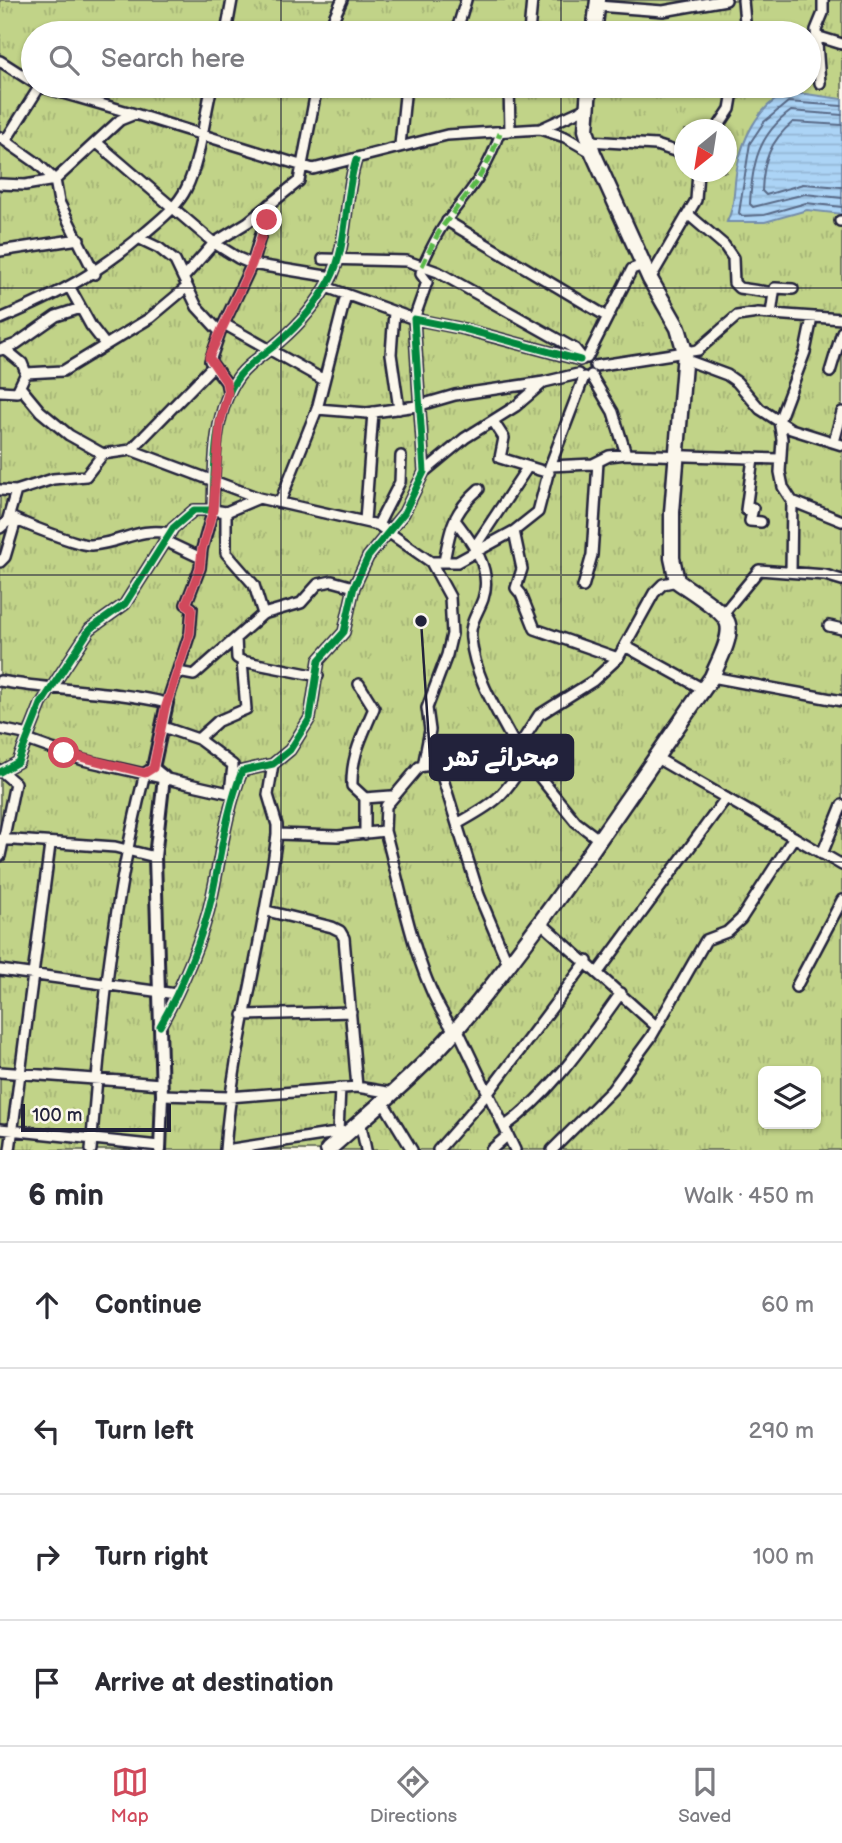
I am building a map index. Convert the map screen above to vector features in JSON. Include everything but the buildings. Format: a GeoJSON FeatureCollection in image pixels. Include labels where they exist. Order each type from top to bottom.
{"type":"FeatureCollection","features":[{"type":"Feature","properties":{"kind":"main road"},"geometry":{"type":"LineString","coordinates":[[596,21],[598,3]]}},
{"type":"Feature","properties":{"kind":"main road"},"geometry":{"type":"LineString","coordinates":[[341,1138],[388,1098],[456,1030],[508,964],[707,683],[727,634],[728,623],[722,615],[677,581],[672,558],[685,356],[678,328],[643,265],[591,147],[586,130],[587,98]]}},
{"type":"Feature","properties":{"kind":"street"},"geometry":{"type":"LineString","coordinates":[[228,21],[232,0]]}},
{"type":"Feature","properties":{"kind":"street"},"geometry":{"type":"LineString","coordinates":[[332,21],[342,0]]}},
{"type":"Feature","properties":{"kind":"street"},"geometry":{"type":"LineString","coordinates":[[460,21],[466,0]]}},
{"type":"Feature","properties":{"kind":"street"},"geometry":{"type":"LineString","coordinates":[[530,21],[532,0]]}},
{"type":"Feature","properties":{"kind":"street"},"geometry":{"type":"LineString","coordinates":[[598,3],[663,11],[726,0]]}},
{"type":"Feature","properties":{"kind":"street"},"geometry":{"type":"LineString","coordinates":[[743,0],[745,21]]}},
{"type":"Feature","properties":{"kind":"street"},"geometry":{"type":"LineString","coordinates":[[819,21],[823,0]]}},
{"type":"Feature","properties":{"kind":"street"},"geometry":{"type":"LineString","coordinates":[[821,38],[842,44]]}},
{"type":"Feature","properties":{"kind":"street"},"geometry":{"type":"LineString","coordinates":[[0,61],[21,74]]}},
{"type":"Feature","properties":{"kind":"street"},"geometry":{"type":"LineString","coordinates":[[31,98],[3,138],[55,180],[59,202],[94,274]]}},
{"type":"Feature","properties":{"kind":"street"},"geometry":{"type":"LineString","coordinates":[[81,98],[313,169],[447,135],[500,134],[541,128],[586,108]]}},
{"type":"Feature","properties":{"kind":"street"},"geometry":{"type":"LineString","coordinates":[[0,319],[70,288],[94,274],[174,208],[186,188],[199,150],[200,133],[209,98]]}},
{"type":"Feature","properties":{"kind":"street"},"geometry":{"type":"LineString","coordinates":[[26,373],[63,371],[150,318],[185,282],[214,243],[299,181],[315,98]]}},
{"type":"Feature","properties":{"kind":"street"},"geometry":{"type":"LineString","coordinates":[[400,145],[405,98]]}},
{"type":"Feature","properties":{"kind":"street"},"geometry":{"type":"LineString","coordinates":[[509,98],[510,131]]}},
{"type":"Feature","properties":{"kind":"street"},"geometry":{"type":"LineString","coordinates":[[723,119],[730,109],[732,98]]}},
{"type":"Feature","properties":{"kind":"street"},"geometry":{"type":"LineString","coordinates":[[0,184],[25,185],[55,180],[120,120],[135,114]]}},
{"type":"Feature","properties":{"kind":"street"},"geometry":{"type":"LineString","coordinates":[[541,128],[591,147],[656,145],[674,151]]}},
{"type":"Feature","properties":{"kind":"street"},"geometry":{"type":"LineString","coordinates":[[231,793],[242,771],[272,764],[290,750],[310,718],[319,660],[344,632],[354,587],[368,557],[414,495],[424,472],[422,404],[414,319],[427,282],[421,274],[422,266],[447,221],[487,168],[500,134]]}},
{"type":"Feature","properties":{"kind":"street"},"geometry":{"type":"LineString","coordinates":[[96,142],[214,243],[252,264],[332,277]]}},
{"type":"Feature","properties":{"kind":"street"},"geometry":{"type":"LineString","coordinates":[[91,1150],[95,1079],[106,984],[126,849],[163,727],[167,703],[190,633],[192,608],[186,604],[213,510],[220,423],[228,393],[240,374],[303,320],[332,277],[338,260],[344,209],[356,160]]}},
{"type":"Feature","properties":{"kind":"street"},"geometry":{"type":"LineString","coordinates":[[650,279],[689,215],[696,200],[697,182]]}},
{"type":"Feature","properties":{"kind":"street"},"geometry":{"type":"LineString","coordinates":[[228,393],[226,382],[209,357],[252,264],[270,204]]}},
{"type":"Feature","properties":{"kind":"street"},"geometry":{"type":"LineString","coordinates":[[689,215],[724,245],[733,258],[734,283],[739,288],[774,293]]}},
{"type":"Feature","properties":{"kind":"street"},"geometry":{"type":"LineString","coordinates":[[447,221],[606,316]]}},
{"type":"Feature","properties":{"kind":"street"},"geometry":{"type":"LineString","coordinates":[[138,238],[176,261],[197,307],[222,328],[324,380]]}},
{"type":"Feature","properties":{"kind":"street"},"geometry":{"type":"LineString","coordinates":[[0,251],[79,239]]}},
{"type":"Feature","properties":{"kind":"street"},"geometry":{"type":"LineString","coordinates":[[323,259],[407,261],[438,272],[575,349],[583,359]]}},
{"type":"Feature","properties":{"kind":"street"},"geometry":{"type":"LineString","coordinates":[[626,454],[613,412],[576,366],[583,359],[632,269],[643,265]]}},
{"type":"Feature","properties":{"kind":"street"},"geometry":{"type":"LineString","coordinates":[[326,287],[414,319],[464,328],[583,359],[595,366]]}},
{"type":"Feature","properties":{"kind":"street"},"geometry":{"type":"LineString","coordinates":[[70,288],[106,344]]}},
{"type":"Feature","properties":{"kind":"street"},"geometry":{"type":"LineString","coordinates":[[771,314],[775,288],[793,289]]}},
{"type":"Feature","properties":{"kind":"street"},"geometry":{"type":"LineString","coordinates":[[280,502],[317,408],[346,295]]}},
{"type":"Feature","properties":{"kind":"street"},"geometry":{"type":"LineString","coordinates":[[0,391],[17,392],[26,373],[22,363],[2,350],[56,316],[81,308]]}},
{"type":"Feature","properties":{"kind":"street"},"geometry":{"type":"LineString","coordinates":[[394,312],[391,355],[398,409]]}},
{"type":"Feature","properties":{"kind":"street"},"geometry":{"type":"LineString","coordinates":[[317,408],[373,412],[398,409],[455,395],[584,375],[595,366],[685,356],[698,350],[737,316],[771,314],[842,319]]}},
{"type":"Feature","properties":{"kind":"street"},"geometry":{"type":"LineString","coordinates":[[812,318],[805,352],[779,421],[782,439],[779,459],[782,487],[792,501],[842,521]]}},
{"type":"Feature","properties":{"kind":"street"},"geometry":{"type":"LineString","coordinates":[[830,372],[842,332]]}},
{"type":"Feature","properties":{"kind":"street"},"geometry":{"type":"LineString","coordinates":[[685,356],[727,375],[737,382],[760,409],[779,421],[838,444],[842,412]]}},
{"type":"Feature","properties":{"kind":"street"},"geometry":{"type":"LineString","coordinates":[[131,450],[213,366]]}},
{"type":"Feature","properties":{"kind":"street"},"geometry":{"type":"LineString","coordinates":[[431,562],[457,562],[475,549],[514,531],[538,512],[549,470],[584,375]]}},
{"type":"Feature","properties":{"kind":"street"},"geometry":{"type":"LineString","coordinates":[[424,472],[465,438],[516,406],[544,382]]}},
{"type":"Feature","properties":{"kind":"street"},"geometry":{"type":"LineString","coordinates":[[21,388],[40,411],[103,454],[131,450],[259,498],[378,525],[431,562],[450,597],[452,634],[427,708],[430,730],[423,766]]}},
{"type":"Feature","properties":{"kind":"street"},"geometry":{"type":"LineString","coordinates":[[365,521],[373,412]]}},
{"type":"Feature","properties":{"kind":"street"},"geometry":{"type":"LineString","coordinates":[[493,421],[504,438],[500,458],[527,468],[549,470],[598,462],[626,454],[779,459]]}},
{"type":"Feature","properties":{"kind":"street"},"geometry":{"type":"LineString","coordinates":[[0,490],[16,492],[53,480],[86,476],[103,454]]}},
{"type":"Feature","properties":{"kind":"street"},"geometry":{"type":"LineString","coordinates":[[378,525],[400,482],[401,456]]}},
{"type":"Feature","properties":{"kind":"street"},"geometry":{"type":"LineString","coordinates":[[753,458],[746,510],[753,508],[750,521],[761,522]]}},
{"type":"Feature","properties":{"kind":"street"},"geometry":{"type":"LineString","coordinates":[[583,587],[592,555],[598,462]]}},
{"type":"Feature","properties":{"kind":"street"},"geometry":{"type":"LineString","coordinates":[[475,549],[527,468]]}},
{"type":"Feature","properties":{"kind":"street"},"geometry":{"type":"LineString","coordinates":[[444,562],[449,534],[459,506],[479,489]]}},
{"type":"Feature","properties":{"kind":"street"},"geometry":{"type":"LineString","coordinates":[[0,562],[5,557],[16,492]]}},
{"type":"Feature","properties":{"kind":"street"},"geometry":{"type":"LineString","coordinates":[[0,856],[1,840],[15,783],[0,771],[18,762],[50,690],[90,629],[125,604],[168,537],[194,510],[226,512],[259,498]]}},
{"type":"Feature","properties":{"kind":"street"},"geometry":{"type":"LineString","coordinates":[[791,571],[792,501]]}},
{"type":"Feature","properties":{"kind":"street"},"geometry":{"type":"LineString","coordinates":[[226,512],[226,553],[254,585],[263,614]]}},
{"type":"Feature","properties":{"kind":"street"},"geometry":{"type":"LineString","coordinates":[[0,528],[13,518]]}},
{"type":"Feature","properties":{"kind":"street"},"geometry":{"type":"LineString","coordinates":[[13,518],[88,545],[121,540],[130,534],[151,529],[201,558]]}},
{"type":"Feature","properties":{"kind":"street"},"geometry":{"type":"LineString","coordinates":[[455,520],[475,549],[484,569],[484,597],[469,626],[473,657],[517,749],[576,822],[597,838]]}},
{"type":"Feature","properties":{"kind":"street"},"geometry":{"type":"LineString","coordinates":[[514,531],[522,569],[516,588],[522,594],[535,629],[618,658]]}},
{"type":"Feature","properties":{"kind":"street"},"geometry":{"type":"LineString","coordinates":[[722,615],[759,570],[791,571],[842,580]]}},
{"type":"Feature","properties":{"kind":"street"},"geometry":{"type":"LineString","coordinates":[[178,672],[194,675],[263,614],[301,603],[318,584],[332,581],[354,587]]}},
{"type":"Feature","properties":{"kind":"street"},"geometry":{"type":"LineString","coordinates":[[515,1150],[456,1030],[442,1014],[430,987],[385,831],[386,806],[391,796],[423,766],[517,749],[539,715],[593,681],[618,658],[654,593],[663,584],[677,581]]}},
{"type":"Feature","properties":{"kind":"street"},"geometry":{"type":"LineString","coordinates":[[829,626],[842,629]]}},
{"type":"Feature","properties":{"kind":"street"},"geometry":{"type":"LineString","coordinates":[[236,638],[237,658],[242,661],[318,676]]}},
{"type":"Feature","properties":{"kind":"street"},"geometry":{"type":"LineString","coordinates":[[625,646],[707,683],[842,701]]}},
{"type":"Feature","properties":{"kind":"street"},"geometry":{"type":"LineString","coordinates":[[198,739],[218,721],[246,709],[242,661]]}},
{"type":"Feature","properties":{"kind":"street"},"geometry":{"type":"LineString","coordinates":[[0,681],[50,690],[134,695],[167,703]]}},
{"type":"Feature","properties":{"kind":"street"},"geometry":{"type":"LineString","coordinates":[[359,684],[374,708],[360,735],[351,764],[352,786],[365,798],[391,796]]}},
{"type":"Feature","properties":{"kind":"street"},"geometry":{"type":"LineString","coordinates":[[160,1026],[176,994],[211,900],[231,793],[233,765],[198,739],[163,727]]}},
{"type":"Feature","properties":{"kind":"street"},"geometry":{"type":"LineString","coordinates":[[0,729],[82,760],[149,771],[231,793]]}},
{"type":"Feature","properties":{"kind":"street"},"geometry":{"type":"LineString","coordinates":[[655,757],[842,865]]}},
{"type":"Feature","properties":{"kind":"street"},"geometry":{"type":"LineString","coordinates":[[457,824],[494,804],[507,792],[526,760]]}},
{"type":"Feature","properties":{"kind":"street"},"geometry":{"type":"LineString","coordinates":[[438,763],[479,895],[508,964]]}},
{"type":"Feature","properties":{"kind":"street"},"geometry":{"type":"LineString","coordinates":[[272,764],[268,795],[277,834],[267,911],[243,1015],[229,1097],[226,1150],[341,1138],[366,1150]]}},
{"type":"Feature","properties":{"kind":"street"},"geometry":{"type":"LineString","coordinates":[[0,1129],[159,1148],[161,1089],[155,857],[164,777]]}},
{"type":"Feature","properties":{"kind":"street"},"geometry":{"type":"LineString","coordinates":[[365,798],[365,834]]}},
{"type":"Feature","properties":{"kind":"street"},"geometry":{"type":"LineString","coordinates":[[599,971],[726,798]]}},
{"type":"Feature","properties":{"kind":"street"},"geometry":{"type":"LineString","coordinates":[[822,854],[842,805]]}},
{"type":"Feature","properties":{"kind":"street"},"geometry":{"type":"LineString","coordinates":[[277,834],[338,836],[385,831]]}},
{"type":"Feature","properties":{"kind":"street"},"geometry":{"type":"LineString","coordinates":[[552,1150],[612,1090],[657,1027],[706,940],[727,932],[741,919],[794,836]]}},
{"type":"Feature","properties":{"kind":"street"},"geometry":{"type":"LineString","coordinates":[[1,840],[126,849],[155,857]]}},
{"type":"Feature","properties":{"kind":"street"},"geometry":{"type":"LineString","coordinates":[[10,1150],[50,845]]}},
{"type":"Feature","properties":{"kind":"street"},"geometry":{"type":"LineString","coordinates":[[796,987],[842,900]]}},
{"type":"Feature","properties":{"kind":"street"},"geometry":{"type":"LineString","coordinates":[[267,911],[340,931],[344,938],[357,1087]]}},
{"type":"Feature","properties":{"kind":"street"},"geometry":{"type":"LineString","coordinates":[[539,921],[599,971],[657,1027]]}},
{"type":"Feature","properties":{"kind":"street"},"geometry":{"type":"LineString","coordinates":[[438,1150],[488,1093],[587,961]]}},
{"type":"Feature","properties":{"kind":"street"},"geometry":{"type":"LineString","coordinates":[[0,970],[176,994]]}},
{"type":"Feature","properties":{"kind":"street"},"geometry":{"type":"LineString","coordinates":[[491,1150],[567,1066],[621,993]]}},
{"type":"Feature","properties":{"kind":"street"},"geometry":{"type":"LineString","coordinates":[[243,1015],[351,1012]]}},
{"type":"Feature","properties":{"kind":"street"},"geometry":{"type":"LineString","coordinates":[[0,1072],[95,1079],[229,1097],[357,1087],[388,1098],[412,1150]]}},
{"type":"Feature","properties":{"kind":"street"},"geometry":{"type":"LineString","coordinates":[[340,1088],[341,1138]]}},
{"type":"Feature","properties":{"kind":"green space"},"geometry":{"type":"Polygon","coordinates":[[[0,0],[842,0],[842,1150],[0,1150],[0,0]]]}},
{"type":"Feature","properties":{"kind":"water"},"geometry":{"type":"Polygon","coordinates":[[[821,96],[842,99],[842,214],[807,210],[765,222],[727,222],[737,182],[739,158],[752,126],[778,98],[821,96]]]}},
{"type":"Feature","properties":{"kind":"marked path"},"geometry":{"type":"LineString","coordinates":[[422,266],[442,227],[483,171],[500,133]]}},
{"type":"Feature","properties":{"kind":"cycle path"},"geometry":{"type":"LineString","coordinates":[[0,772],[18,762],[41,704],[90,629],[125,604],[173,528],[194,510],[213,510],[217,440],[230,390],[254,361],[302,320],[330,280],[340,253],[356,160]]}},
{"type":"Feature","properties":{"kind":"cycle path"},"geometry":{"type":"LineString","coordinates":[[160,1026],[176,996],[203,929],[228,817],[242,771],[273,764],[290,750],[310,718],[319,660],[344,632],[354,587],[368,557],[404,513],[424,472],[414,319],[464,329],[580,360]]}},
{"type":"Feature","properties":{"kind":"place","name":"صحرائے تھر"},"geometry":{"type":"Point","coordinates":[421,621]}},
{"type":"Feature","properties":{"kind":"route"},"geometry":{"type":"LineString","coordinates":[[64,753],[82,760],[145,773],[153,768],[165,709],[186,651],[192,608],[186,604],[200,568],[202,549],[213,510],[220,423],[228,393],[226,382],[209,357],[252,264],[267,220]]}}]}
